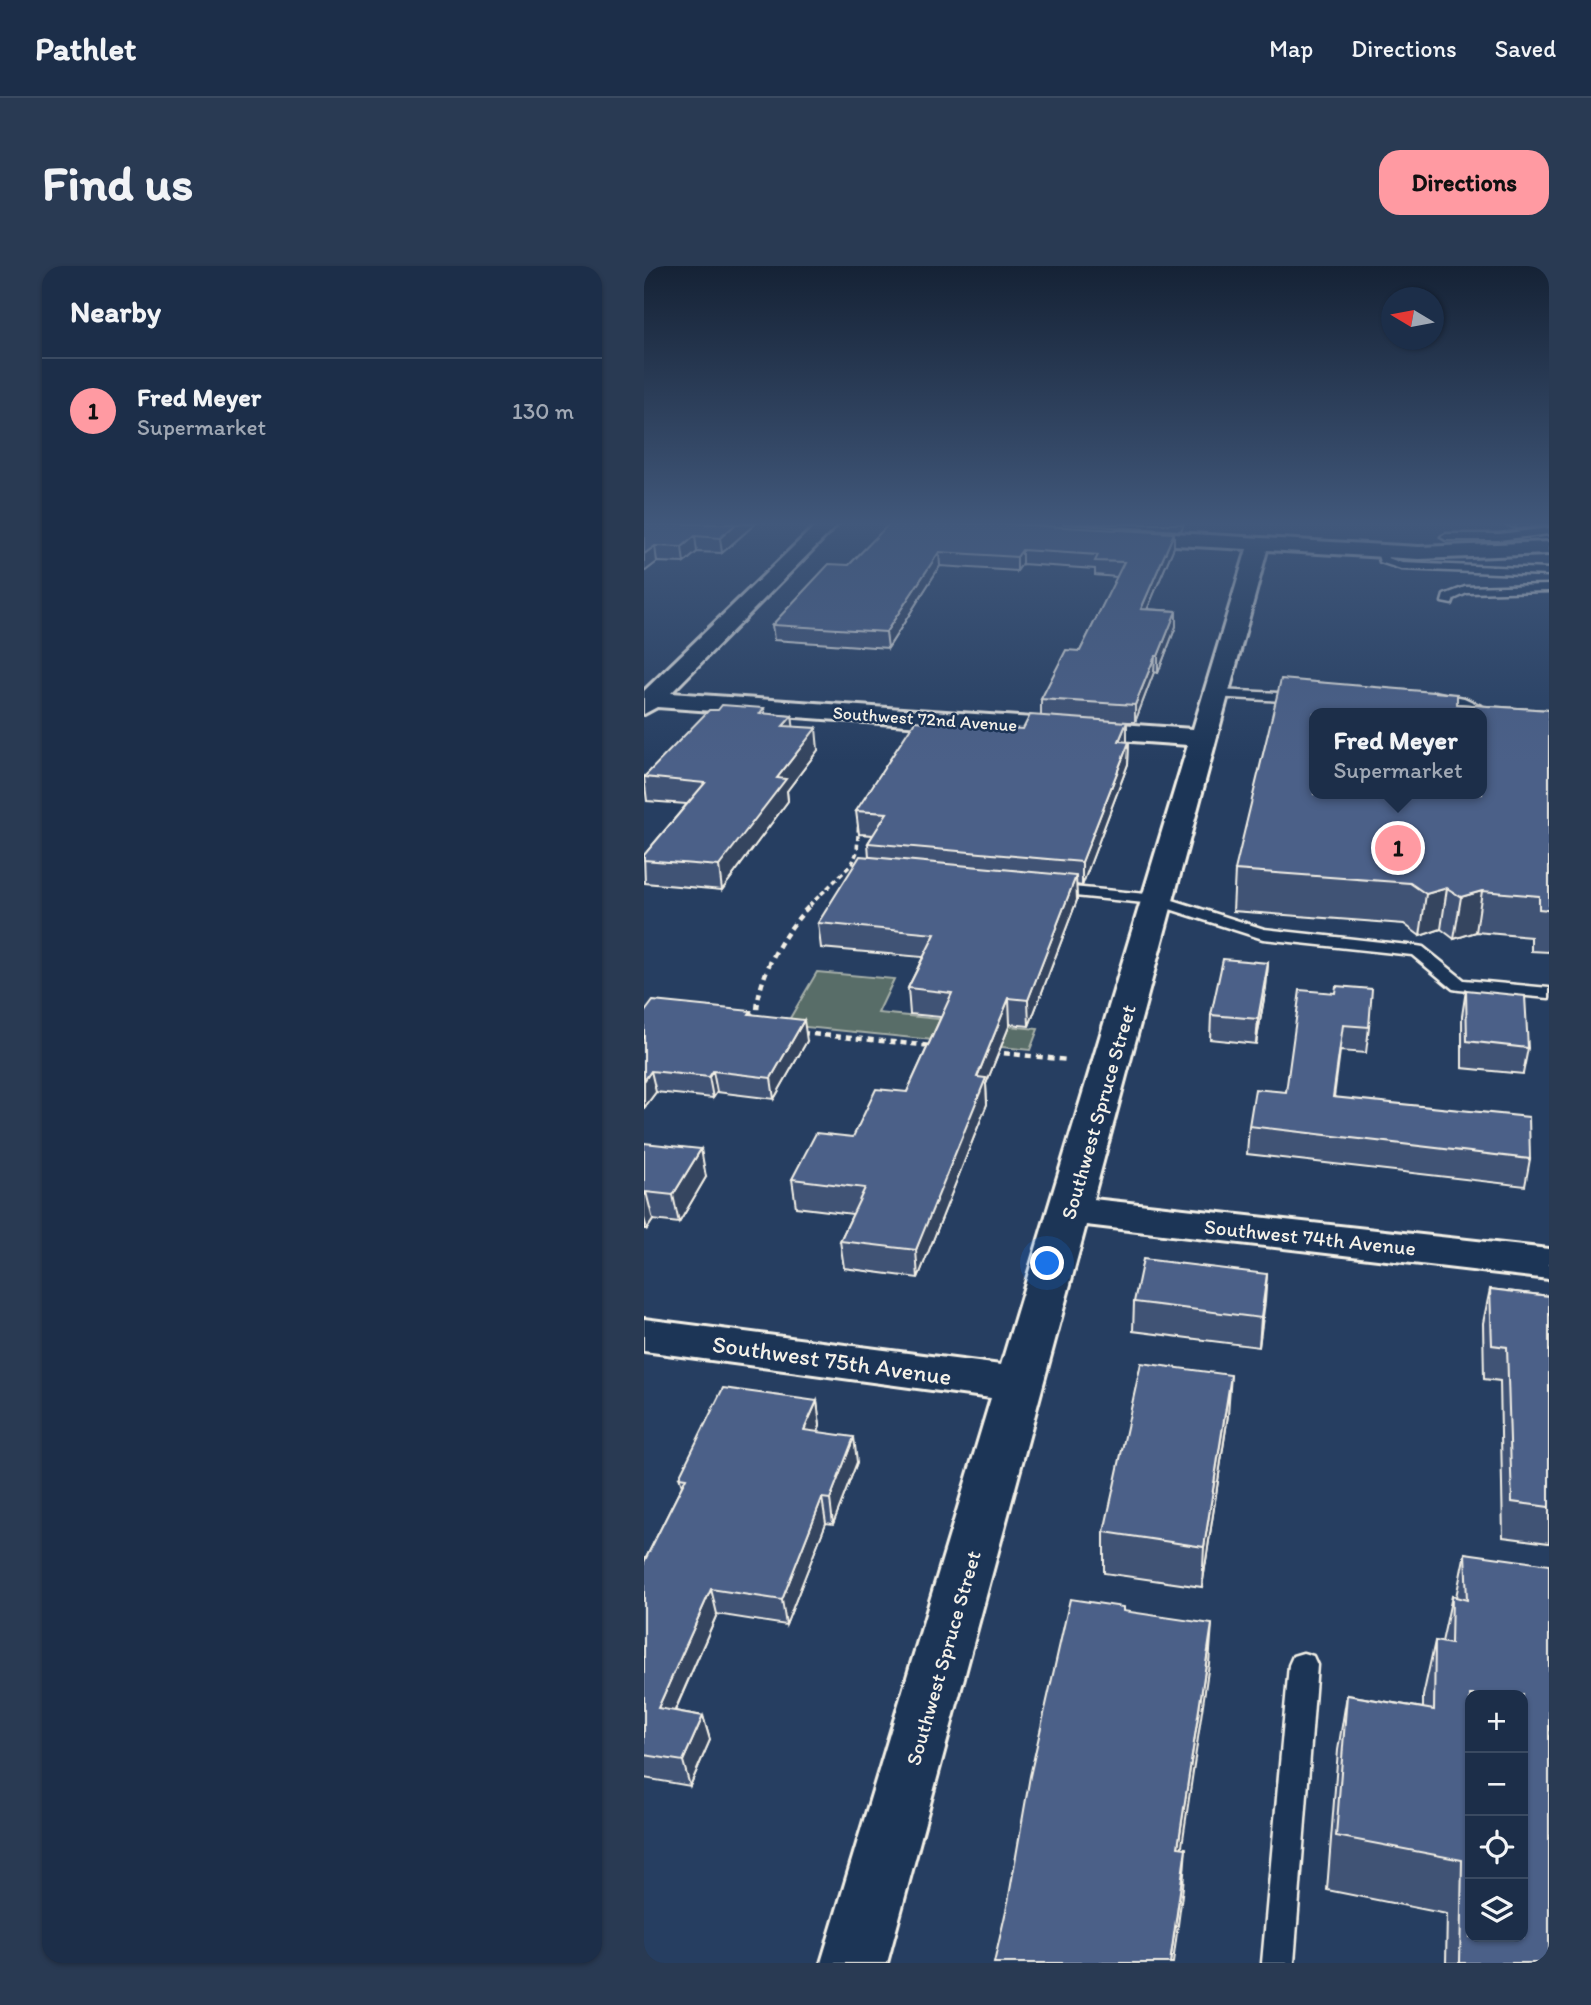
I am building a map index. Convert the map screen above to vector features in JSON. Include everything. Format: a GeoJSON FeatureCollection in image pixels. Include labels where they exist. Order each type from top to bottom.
{"type":"FeatureCollection","features":[{"type":"Feature","properties":{"kind":"street"},"geometry":{"type":"LineString","coordinates":[[646,702],[747,603]]}},
{"type":"Feature","properties":{"kind":"street","name":"Southwest Spruce Street"},"geometry":{"type":"LineString","coordinates":[[854,1963],[1242,603]]}},
{"type":"Feature","properties":{"kind":"street","name":"Southwest 72nd Avenue"},"geometry":{"type":"LineString","coordinates":[[646,702],[1205,738]]}},
{"type":"Feature","properties":{"kind":"street","name":"Southwest 74th Avenue"},"geometry":{"type":"LineString","coordinates":[[1070,1210],[1549,1264]]}},
{"type":"Feature","properties":{"kind":"street","name":"Southwest 75th Avenue"},"geometry":{"type":"LineString","coordinates":[[644,1335],[1020,1385]]}},
{"type":"Feature","properties":{"kind":"lane"},"geometry":{"type":"LineString","coordinates":[[1418,693],[1460,701],[1478,708]]}},
{"type":"Feature","properties":{"kind":"lane"},"geometry":{"type":"LineString","coordinates":[[1217,694],[1281,699],[1311,695]]}},
{"type":"Feature","properties":{"kind":"lane"},"geometry":{"type":"LineString","coordinates":[[1487,712],[1510,717]]}},
{"type":"Feature","properties":{"kind":"lane"},"geometry":{"type":"LineString","coordinates":[[1038,889],[1157,900],[1263,934],[1417,951],[1459,985],[1549,993]]}},
{"type":"Feature","properties":{"kind":"lane"},"geometry":{"type":"LineString","coordinates":[[1278,1963],[1303,1665]]}},
{"type":"Feature","properties":{"kind":"path"},"geometry":{"type":"LineString","coordinates":[[767,1025],[757,1020],[754,1008],[760,981],[806,909],[855,863],[858,852],[857,820],[864,809]]}},
{"type":"Feature","properties":{"kind":"path"},"geometry":{"type":"LineString","coordinates":[[801,1033],[940,1047]]}},
{"type":"Feature","properties":{"kind":"path"},"geometry":{"type":"LineString","coordinates":[[981,1051],[1111,1064]]}},
{"type":"Feature","properties":{"kind":"green space"},"geometry":{"type":"Polygon","coordinates":[[[817,972],[894,979],[878,1013],[1038,1029],[1030,1050],[786,1025],[817,972]]]}},
{"type":"Feature","properties":{"kind":"building"},"geometry":{"type":"Polygon","coordinates":[[[792,603],[905,603],[886,632],[772,625],[792,603]]]}},
{"type":"Feature","properties":{"kind":"building"},"geometry":{"type":"Polygon","coordinates":[[[1104,603],[1144,603],[1141,609],[1176,611],[1135,705],[1041,699],[1066,650],[1080,651],[1104,603]]]}},
{"type":"Feature","properties":{"kind":"building"},"geometry":{"type":"Polygon","coordinates":[[[1281,679],[1457,694],[1457,704],[1549,710],[1549,910],[1539,909],[1539,896],[1482,891],[1461,897],[1447,888],[1426,894],[1410,883],[1235,870],[1281,679]]]}},
{"type":"Feature","properties":{"kind":"building"},"geometry":{"type":"Polygon","coordinates":[[[722,705],[764,708],[760,713],[792,716],[783,726],[816,728],[777,778],[786,779],[719,866],[644,860],[644,855],[705,783],[644,777],[709,710],[718,710],[722,705]]]}},
{"type":"Feature","properties":{"kind":"building"},"geometry":{"type":"Polygon","coordinates":[[[1030,715],[1127,722],[1119,741],[1129,742],[1082,862],[868,843],[887,813],[856,811],[915,721],[1023,729],[1030,715]]]}},
{"type":"Feature","properties":{"kind":"building"},"geometry":{"type":"Polygon","coordinates":[[[860,856],[1076,876],[1028,1000],[1009,998],[977,1077],[986,1078],[916,1250],[840,1241],[865,1188],[792,1179],[816,1133],[853,1137],[876,1089],[907,1092],[952,993],[908,988],[935,934],[818,923],[860,856]]]}},
{"type":"Feature","properties":{"kind":"building"},"geometry":{"type":"Polygon","coordinates":[[[1223,959],[1268,963],[1258,1019],[1211,1015],[1223,959]]]}},
{"type":"Feature","properties":{"kind":"building"},"geometry":{"type":"Polygon","coordinates":[[[1336,986],[1372,989],[1369,1027],[1343,1025],[1333,1097],[1529,1117],[1530,1159],[1249,1126],[1255,1089],[1286,1092],[1300,990],[1335,993],[1336,986]]]}},
{"type":"Feature","properties":{"kind":"building"},"geometry":{"type":"Polygon","coordinates":[[[1466,990],[1525,996],[1528,1048],[1467,1041],[1466,990]]]}},
{"type":"Feature","properties":{"kind":"building"},"geometry":{"type":"Polygon","coordinates":[[[653,1001],[751,1011],[749,1014],[804,1020],[771,1078],[713,1071],[709,1077],[651,1071],[644,1081],[644,1013],[653,1001]]]}},
{"type":"Feature","properties":{"kind":"building"},"geometry":{"type":"Polygon","coordinates":[[[644,1143],[701,1149],[673,1195],[646,1192],[644,1196],[644,1143]]]}},
{"type":"Feature","properties":{"kind":"building"},"geometry":{"type":"Polygon","coordinates":[[[1143,1259],[1267,1274],[1261,1318],[1134,1302],[1143,1259]]]}},
{"type":"Feature","properties":{"kind":"building"},"geometry":{"type":"Polygon","coordinates":[[[1490,1289],[1549,1296],[1549,1507],[1512,1502],[1507,1347],[1492,1345],[1490,1289]]]}},
{"type":"Feature","properties":{"kind":"building"},"geometry":{"type":"Polygon","coordinates":[[[1141,1363],[1231,1375],[1204,1547],[1104,1532],[1141,1363]]]}},
{"type":"Feature","properties":{"kind":"building"},"geometry":{"type":"Polygon","coordinates":[[[723,1388],[817,1401],[804,1430],[854,1437],[830,1499],[822,1498],[782,1600],[711,1589],[658,1708],[703,1716],[683,1761],[644,1755],[644,1562],[686,1478],[679,1477],[723,1388]]]}},
{"type":"Feature","properties":{"kind":"building"},"geometry":{"type":"Polygon","coordinates":[[[1465,1553],[1549,1565],[1549,1963],[1460,1963],[1462,1860],[1336,1836],[1347,1695],[1434,1710],[1435,1641],[1451,1644],[1452,1596],[1467,1600],[1465,1553]]]}},
{"type":"Feature","properties":{"kind":"building"},"geometry":{"type":"Polygon","coordinates":[[[1070,1599],[1123,1607],[1123,1611],[1212,1624],[1178,1847],[1186,1848],[1170,1963],[994,1963],[1008,1902],[1030,1776],[1070,1599]]]}},
{"type":"Feature","properties":{"kind":"place","name":"Fred Meyer"},"geometry":{"type":"Point","coordinates":[1398,848]}}]}
